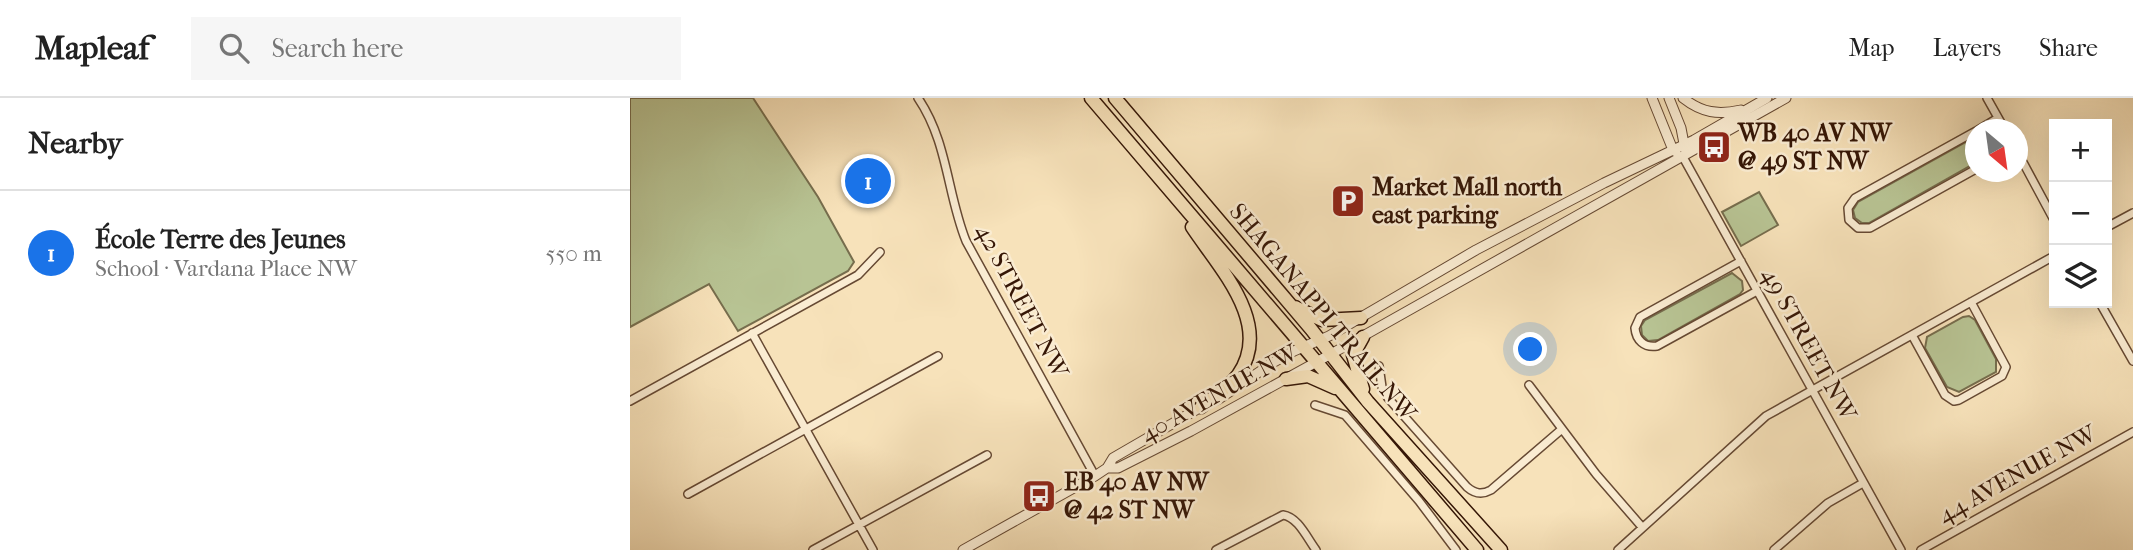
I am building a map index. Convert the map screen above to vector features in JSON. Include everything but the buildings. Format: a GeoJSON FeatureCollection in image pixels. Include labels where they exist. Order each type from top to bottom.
{"type":"FeatureCollection","features":[{"type":"Feature","properties":{"kind":"main road","name":"SHAGANAPPI TRAIL NW"},"geometry":{"type":"LineString","coordinates":[[1091,98],[1477,550]]}},
{"type":"Feature","properties":{"kind":"main road","name":"SHAGANAPPI TRAIL NW"},"geometry":{"type":"LineString","coordinates":[[1115,98],[1320,340],[1368,402],[1501,550]]}},
{"type":"Feature","properties":{"kind":"main road"},"geometry":{"type":"LineString","coordinates":[[1162,183],[1238,295],[1248,322],[1249,349],[1242,366],[1228,386],[1201,407]]}},
{"type":"Feature","properties":{"kind":"main road"},"geometry":{"type":"LineString","coordinates":[[1290,304],[1322,320],[1361,318]]}},
{"type":"Feature","properties":{"kind":"main road"},"geometry":{"type":"LineString","coordinates":[[1363,337],[1354,351],[1354,362],[1368,402]]}},
{"type":"Feature","properties":{"kind":"main road"},"geometry":{"type":"LineString","coordinates":[[1286,379],[1300,376],[1314,378],[1342,392]]}},
{"type":"Feature","properties":{"kind":"street","name":"42 STREET NW"},"geometry":{"type":"LineString","coordinates":[[918,98],[939,138],[957,218],[965,241],[1095,476]]}},
{"type":"Feature","properties":{"kind":"street"},"geometry":{"type":"LineString","coordinates":[[1652,98],[1673,150]]}},
{"type":"Feature","properties":{"kind":"street"},"geometry":{"type":"LineString","coordinates":[[1670,98],[1685,144],[1683,157]]}},
{"type":"Feature","properties":{"kind":"street"},"geometry":{"type":"LineString","coordinates":[[1683,98],[1709,112],[1725,113],[1746,109]]}},
{"type":"Feature","properties":{"kind":"street","name":"40 AVENUE NW"},"geometry":{"type":"LineString","coordinates":[[962,550],[1095,476],[1107,468],[1113,458],[1201,407],[1219,400],[1274,362],[1361,318],[1476,250],[1685,144],[1767,98]]}},
{"type":"Feature","properties":{"kind":"street","name":"40 AVENUE NW"},"geometry":{"type":"LineString","coordinates":[[1107,468],[1118,468],[1139,459],[1286,379],[1786,98]]}},
{"type":"Feature","properties":{"kind":"street"},"geometry":{"type":"LineString","coordinates":[[1987,98],[1998,118]]}},
{"type":"Feature","properties":{"kind":"street"},"geometry":{"type":"LineString","coordinates":[[1965,137],[1855,198],[1848,208],[1848,216],[1855,226],[1870,228],[1965,175]]}},
{"type":"Feature","properties":{"kind":"street","name":"49 STREET NW"},"geometry":{"type":"LineString","coordinates":[[1673,150],[1683,157],[1901,550]]}},
{"type":"Feature","properties":{"kind":"street"},"geometry":{"type":"LineString","coordinates":[[2028,172],[2049,211]]}},
{"type":"Feature","properties":{"kind":"street"},"geometry":{"type":"LineString","coordinates":[[2112,224],[2133,213]]}},
{"type":"Feature","properties":{"kind":"street"},"geometry":{"type":"LineString","coordinates":[[630,401],[858,275],[880,252]]}},
{"type":"Feature","properties":{"kind":"street"},"geometry":{"type":"LineString","coordinates":[[1618,550],[1766,416],[2049,259]]}},
{"type":"Feature","properties":{"kind":"street"},"geometry":{"type":"LineString","coordinates":[[1741,261],[1643,315],[1636,324],[1638,339],[1644,345],[1657,346],[1757,290]]}},
{"type":"Feature","properties":{"kind":"street"},"geometry":{"type":"LineString","coordinates":[[1912,335],[1945,395],[1954,401],[1959,400],[2001,376],[2006,367],[1971,302]]}},
{"type":"Feature","properties":{"kind":"street"},"geometry":{"type":"LineString","coordinates":[[2103,308],[2133,362]]}},
{"type":"Feature","properties":{"kind":"street"},"geometry":{"type":"LineString","coordinates":[[752,333],[873,550]]}},
{"type":"Feature","properties":{"kind":"street"},"geometry":{"type":"LineString","coordinates":[[688,494],[938,356]]}},
{"type":"Feature","properties":{"kind":"street"},"geometry":{"type":"LineString","coordinates":[[1379,366],[1382,387],[1388,398],[1475,492],[1491,490],[1562,429]]}},
{"type":"Feature","properties":{"kind":"street"},"geometry":{"type":"LineString","coordinates":[[1529,384],[1642,527]]}},
{"type":"Feature","properties":{"kind":"street"},"geometry":{"type":"LineString","coordinates":[[1315,405],[1345,415],[1419,501],[1456,550]]}},
{"type":"Feature","properties":{"kind":"street","name":"44 AVENUE NW"},"geometry":{"type":"LineString","coordinates":[[1921,550],[2133,432]]}},
{"type":"Feature","properties":{"kind":"street"},"geometry":{"type":"LineString","coordinates":[[813,550],[987,454]]}},
{"type":"Feature","properties":{"kind":"street"},"geometry":{"type":"LineString","coordinates":[[1774,550],[1828,503],[1863,483]]}},
{"type":"Feature","properties":{"kind":"street"},"geometry":{"type":"LineString","coordinates":[[1216,550],[1283,514],[1294,520],[1315,550]]}},
{"type":"Feature","properties":{"kind":"green space"},"geometry":{"type":"Polygon","coordinates":[[[630,98],[753,98],[818,197],[854,262],[848,271],[738,331],[709,284],[630,327],[630,98]]]}},
{"type":"Feature","properties":{"kind":"green space"},"geometry":{"type":"Polygon","coordinates":[[[1965,143],[1965,169],[1869,223],[1862,223],[1855,218],[1853,210],[1858,202],[1965,143]]]}},
{"type":"Feature","properties":{"kind":"green space"},"geometry":{"type":"Polygon","coordinates":[[[1759,192],[1778,225],[1741,246],[1722,212],[1759,192]]]}},
{"type":"Feature","properties":{"kind":"green space"},"geometry":{"type":"Polygon","coordinates":[[[1732,273],[1742,281],[1743,290],[1740,294],[1658,340],[1648,341],[1642,335],[1641,326],[1645,320],[1732,273]]]}},
{"type":"Feature","properties":{"kind":"green space"},"geometry":{"type":"Polygon","coordinates":[[[1969,316],[1975,320],[1996,359],[1996,372],[1959,392],[1947,387],[1925,348],[1927,337],[1969,316]]]}},
{"type":"Feature","properties":{"kind":"place","name":"WB 40 AV NW @ 49 ST NW"},"geometry":{"type":"Point","coordinates":[1714,147]}},
{"type":"Feature","properties":{"kind":"place","name":"École Terre des Jeunes"},"geometry":{"type":"Point","coordinates":[868,181]}},
{"type":"Feature","properties":{"kind":"place","name":"Market Mall north east parking"},"geometry":{"type":"Point","coordinates":[1348,201]}},
{"type":"Feature","properties":{"kind":"place","name":"EB 40 AV NW @ 42 ST NW"},"geometry":{"type":"Point","coordinates":[1039,496]}}]}
